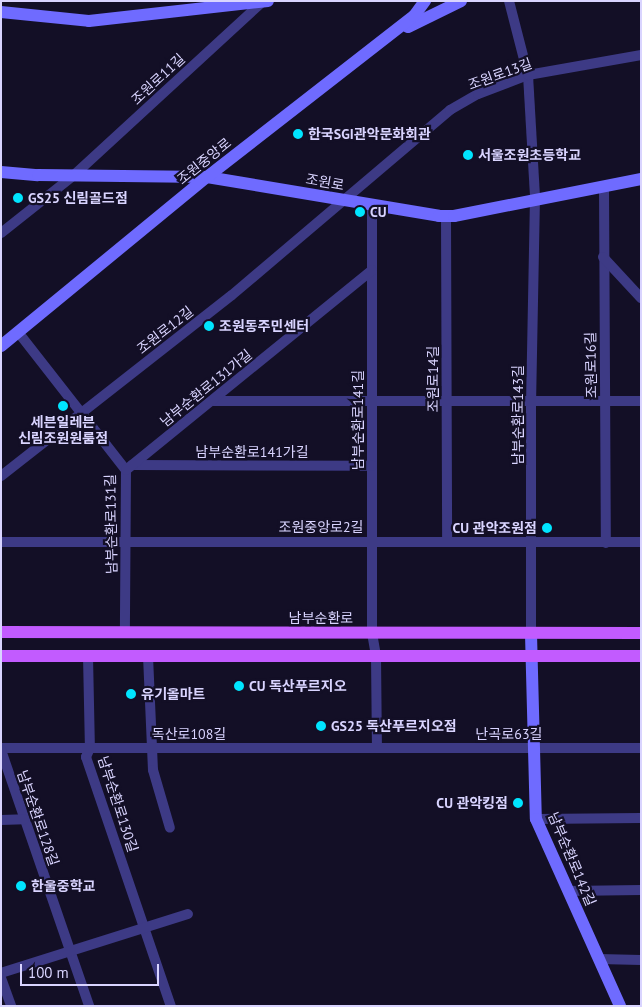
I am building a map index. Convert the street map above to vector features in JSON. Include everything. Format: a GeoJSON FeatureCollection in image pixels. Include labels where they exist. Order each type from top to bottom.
{"type":"FeatureCollection","features":[{"type":"Feature","properties":{"kind":"main road","name":"남부순환로"},"geometry":{"type":"LineString","coordinates":[[1,632],[641,633]]}},
{"type":"Feature","properties":{"kind":"main road"},"geometry":{"type":"LineString","coordinates":[[1,656],[641,656]]}},
{"type":"Feature","properties":{"kind":"street"},"geometry":{"type":"LineString","coordinates":[[1,12],[88,21],[268,1]]}},
{"type":"Feature","properties":{"kind":"street","name":"조원중앙로"},"geometry":{"type":"LineString","coordinates":[[1,346],[207,177],[414,16],[425,1]]}},
{"type":"Feature","properties":{"kind":"street"},"geometry":{"type":"LineString","coordinates":[[394,32],[461,1]]}},
{"type":"Feature","properties":{"kind":"street","name":"남부순환로143길"},"geometry":{"type":"LineString","coordinates":[[509,1],[528,75],[535,197],[531,400],[532,634]]}},
{"type":"Feature","properties":{"kind":"street","name":"조원로11길"},"geometry":{"type":"LineString","coordinates":[[1,234],[73,176],[262,2]]}},
{"type":"Feature","properties":{"kind":"street","name":"조원로13길"},"geometry":{"type":"LineString","coordinates":[[341,199],[450,110],[478,94],[528,75],[641,55]]}},
{"type":"Feature","properties":{"kind":"street","name":"조원로"},"geometry":{"type":"LineString","coordinates":[[1,172],[73,176],[207,177],[341,199],[372,206],[446,216],[535,197],[604,187],[641,179]]}},
{"type":"Feature","properties":{"kind":"street","name":"조원로16길"},"geometry":{"type":"LineString","coordinates":[[604,187],[606,543]]}},
{"type":"Feature","properties":{"kind":"street","name":"조원로12길"},"geometry":{"type":"LineString","coordinates":[[1,476],[232,296],[341,199]]}},
{"type":"Feature","properties":{"kind":"street","name":"남부순환로141길"},"geometry":{"type":"LineString","coordinates":[[372,206],[372,633],[376,656],[377,748]]}},
{"type":"Feature","properties":{"kind":"street","name":"조원로14길"},"geometry":{"type":"LineString","coordinates":[[446,216],[447,542]]}},
{"type":"Feature","properties":{"kind":"street"},"geometry":{"type":"LineString","coordinates":[[603,257],[641,298]]}},
{"type":"Feature","properties":{"kind":"street","name":"남부순환로131가길"},"geometry":{"type":"LineString","coordinates":[[129,468],[372,270]]}},
{"type":"Feature","properties":{"kind":"street","name":"남부순환로131길"},"geometry":{"type":"LineString","coordinates":[[18,332],[129,468],[125,633]]}},
{"type":"Feature","properties":{"kind":"street"},"geometry":{"type":"LineString","coordinates":[[213,401],[372,399],[641,402]]}},
{"type":"Feature","properties":{"kind":"street","name":"남부순환로141가길"},"geometry":{"type":"LineString","coordinates":[[129,468],[372,466]]}},
{"type":"Feature","properties":{"kind":"street","name":"조원중앙로2길"},"geometry":{"type":"LineString","coordinates":[[1,542],[641,542]]}},
{"type":"Feature","properties":{"kind":"street","name":"남부순환로142길"},"geometry":{"type":"LineString","coordinates":[[532,634],[536,819],[620,1006]]}},
{"type":"Feature","properties":{"kind":"street","name":"남부순환로130길"},"geometry":{"type":"LineString","coordinates":[[88,656],[90,748],[86,757],[171,1006]]}},
{"type":"Feature","properties":{"kind":"street"},"geometry":{"type":"LineString","coordinates":[[148,656],[153,770],[170,828]]}},
{"type":"Feature","properties":{"kind":"street","name":"난곡로63길"},"geometry":{"type":"LineString","coordinates":[[377,748],[641,748]]}},
{"type":"Feature","properties":{"kind":"street","name":"독산로108길"},"geometry":{"type":"LineString","coordinates":[[1,749],[377,748]]}},
{"type":"Feature","properties":{"kind":"street","name":"남부순환로128길"},"geometry":{"type":"LineString","coordinates":[[1,749],[89,1006]]}},
{"type":"Feature","properties":{"kind":"street"},"geometry":{"type":"LineString","coordinates":[[536,819],[641,818]]}},
{"type":"Feature","properties":{"kind":"street"},"geometry":{"type":"LineString","coordinates":[[1,820],[24,819]]}},
{"type":"Feature","properties":{"kind":"street"},"geometry":{"type":"LineString","coordinates":[[568,891],[641,890]]}},
{"type":"Feature","properties":{"kind":"street"},"geometry":{"type":"LineString","coordinates":[[1,973],[188,914]]}},
{"type":"Feature","properties":{"kind":"street"},"geometry":{"type":"LineString","coordinates":[[599,959],[641,960]]}},
{"type":"Feature","properties":{"kind":"street"},"geometry":{"type":"LineString","coordinates":[[1,978],[11,1006]]}},
{"type":"Feature","properties":{"kind":"place","name":"한국SGI관악문화회관"},"geometry":{"type":"Point","coordinates":[298,134]}},
{"type":"Feature","properties":{"kind":"place","name":"서울조원초등학교"},"geometry":{"type":"Point","coordinates":[468,155]}},
{"type":"Feature","properties":{"kind":"place","name":"GS25 신림골드점"},"geometry":{"type":"Point","coordinates":[18,198]}},
{"type":"Feature","properties":{"kind":"place","name":"CU"},"geometry":{"type":"Point","coordinates":[360,212]}},
{"type":"Feature","properties":{"kind":"place","name":"조원동주민센터"},"geometry":{"type":"Point","coordinates":[209,326]}},
{"type":"Feature","properties":{"kind":"place","name":"세븐일레븐 신림조원원룸점"},"geometry":{"type":"Point","coordinates":[63,406]}},
{"type":"Feature","properties":{"kind":"place","name":"CU 관악조원점"},"geometry":{"type":"Point","coordinates":[547,528]}},
{"type":"Feature","properties":{"kind":"place","name":"CU 독산푸르지오"},"geometry":{"type":"Point","coordinates":[239,686]}},
{"type":"Feature","properties":{"kind":"place","name":"유기올마트"},"geometry":{"type":"Point","coordinates":[131,694]}},
{"type":"Feature","properties":{"kind":"place","name":"GS25 독산푸르지오점"},"geometry":{"type":"Point","coordinates":[321,726]}},
{"type":"Feature","properties":{"kind":"place","name":"CU 관악킹점"},"geometry":{"type":"Point","coordinates":[518,803]}},
{"type":"Feature","properties":{"kind":"place","name":"한울중학교"},"geometry":{"type":"Point","coordinates":[21,886]}}]}
